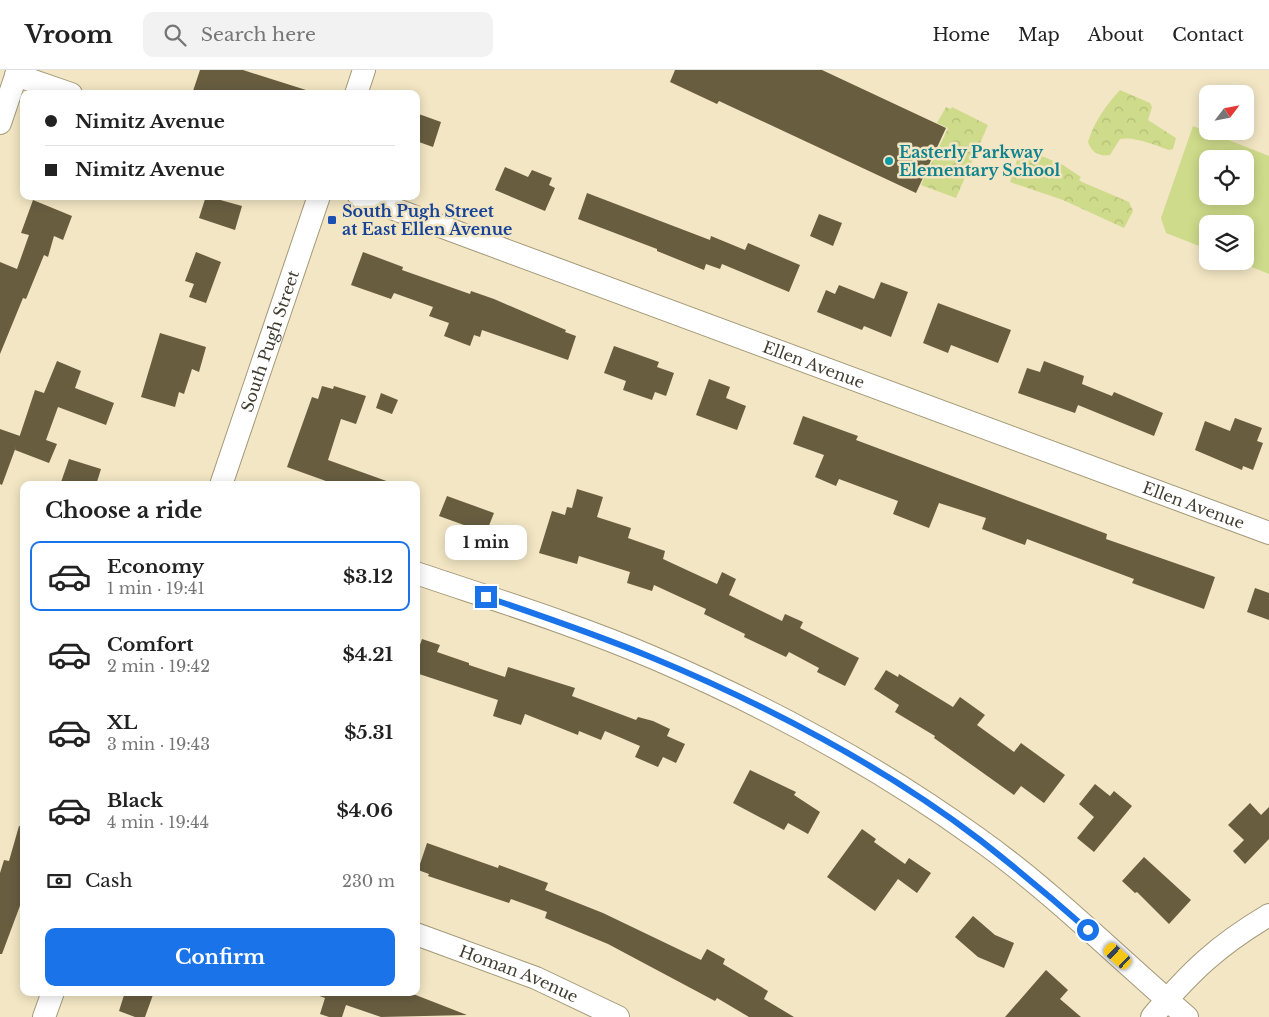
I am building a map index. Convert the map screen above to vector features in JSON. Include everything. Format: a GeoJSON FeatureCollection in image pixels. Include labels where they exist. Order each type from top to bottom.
{"type":"FeatureCollection","features":[{"type":"Feature","properties":{"kind":"street"},"geometry":{"type":"LineString","coordinates":[[357,90],[364,70]]}},
{"type":"Feature","properties":{"kind":"street"},"geometry":{"type":"LineString","coordinates":[[0,123],[17,72],[61,90]]}},
{"type":"Feature","properties":{"kind":"street","name":"South Pugh Street"},"geometry":{"type":"LineString","coordinates":[[222,481],[317,200]]}},
{"type":"Feature","properties":{"kind":"street","name":"Ellen Avenue"},"geometry":{"type":"LineString","coordinates":[[370,200],[1269,533]]}},
{"type":"Feature","properties":{"kind":"street"},"geometry":{"type":"LineString","coordinates":[[420,574],[555,621],[653,658],[739,696],[823,740],[895,782],[979,839],[1058,904],[1187,1017]]}},
{"type":"Feature","properties":{"kind":"street"},"geometry":{"type":"LineString","coordinates":[[1152,1017],[1189,974],[1219,947],[1269,915]]}},
{"type":"Feature","properties":{"kind":"street","name":"Homan Avenue"},"geometry":{"type":"LineString","coordinates":[[420,935],[536,978],[618,1017]]}},
{"type":"Feature","properties":{"kind":"street"},"geometry":{"type":"LineString","coordinates":[[44,1017],[52,996]]}},
{"type":"Feature","properties":{"kind":"green space"},"geometry":{"type":"Polygon","coordinates":[[[1120,90],[1150,103],[1152,107],[1148,120],[1176,138],[1173,149],[1169,150],[1126,138],[1120,139],[1110,155],[1099,154],[1091,149],[1088,142],[1097,121],[1120,90]]]}},
{"type":"Feature","properties":{"kind":"green space"},"geometry":{"type":"Polygon","coordinates":[[[946,107],[951,109],[952,107],[988,125],[956,198],[921,185],[948,128],[937,123],[946,107]]]}},
{"type":"Feature","properties":{"kind":"green space"},"geometry":{"type":"Polygon","coordinates":[[[1193,126],[1199,128],[1199,140],[1228,140],[1254,150],[1199,150],[1199,205],[1254,205],[1254,150],[1269,156],[1269,274],[1254,268],[1254,215],[1199,215],[1199,246],[1166,233],[1161,218],[1193,126]]]}},
{"type":"Feature","properties":{"kind":"green space"},"geometry":{"type":"Polygon","coordinates":[[[1025,149],[1063,165],[1081,177],[1079,180],[1082,182],[1129,202],[1133,211],[1124,228],[1063,200],[1010,182],[1018,157],[1025,149]]]}},
{"type":"Feature","properties":{"kind":"building"},"geometry":{"type":"Polygon","coordinates":[[[200,70],[243,70],[306,90],[193,90],[200,70]]]}},
{"type":"Feature","properties":{"kind":"building","name":"Easterly Parkway Elementary School"},"geometry":{"type":"Polygon","coordinates":[[[675,70],[822,70],[946,128],[916,193],[719,101],[717,104],[670,82],[675,70]]]}},
{"type":"Feature","properties":{"kind":"building"},"geometry":{"type":"Polygon","coordinates":[[[420,114],[441,122],[433,147],[420,142],[420,114]]]}},
{"type":"Feature","properties":{"kind":"building"},"geometry":{"type":"Polygon","coordinates":[[[505,167],[528,177],[532,170],[552,178],[549,185],[555,188],[545,211],[495,190],[505,167]]]}},
{"type":"Feature","properties":{"kind":"building"},"geometry":{"type":"Polygon","coordinates":[[[587,193],[710,240],[711,236],[745,250],[748,243],[800,265],[789,292],[722,264],[720,269],[706,264],[704,270],[657,251],[657,249],[578,219],[587,193]]]}},
{"type":"Feature","properties":{"kind":"building"},"geometry":{"type":"Polygon","coordinates":[[[33,200],[72,216],[63,240],[54,236],[48,257],[44,255],[26,299],[23,298],[0,354],[0,262],[17,269],[29,235],[21,233],[33,200]]]}},
{"type":"Feature","properties":{"kind":"building"},"geometry":{"type":"Polygon","coordinates":[[[205,200],[220,200],[242,206],[235,230],[199,218],[205,200]]]}},
{"type":"Feature","properties":{"kind":"building"},"geometry":{"type":"Polygon","coordinates":[[[819,214],[842,223],[833,246],[810,236],[819,214]]]}},
{"type":"Feature","properties":{"kind":"building"},"geometry":{"type":"Polygon","coordinates":[[[196,252],[221,262],[206,303],[189,297],[194,284],[185,281],[196,252]]]}},
{"type":"Feature","properties":{"kind":"building"},"geometry":{"type":"Polygon","coordinates":[[[363,252],[403,267],[402,270],[470,294],[471,291],[494,299],[566,330],[565,332],[576,336],[568,360],[482,330],[480,337],[474,335],[470,346],[444,336],[449,323],[429,316],[433,307],[394,293],[391,299],[351,285],[363,252]]]}},
{"type":"Feature","properties":{"kind":"building"},"geometry":{"type":"Polygon","coordinates":[[[881,282],[908,292],[891,337],[864,326],[862,330],[817,312],[826,290],[835,294],[839,285],[874,299],[881,282]]]}},
{"type":"Feature","properties":{"kind":"building"},"geometry":{"type":"Polygon","coordinates":[[[938,303],[1011,330],[998,363],[951,345],[948,353],[923,343],[938,303]]]}},
{"type":"Feature","properties":{"kind":"building"},"geometry":{"type":"Polygon","coordinates":[[[160,333],[206,347],[199,372],[192,369],[184,394],[179,392],[175,407],[141,397],[160,333]]]}},
{"type":"Feature","properties":{"kind":"building"},"geometry":{"type":"Polygon","coordinates":[[[614,346],[659,362],[657,367],[674,373],[666,396],[655,392],[652,400],[623,390],[626,381],[604,373],[614,346]]]}},
{"type":"Feature","properties":{"kind":"building"},"geometry":{"type":"Polygon","coordinates":[[[57,361],[81,371],[75,388],[114,403],[106,425],[58,407],[46,440],[57,444],[49,463],[15,450],[35,390],[44,393],[57,361]]]}},
{"type":"Feature","properties":{"kind":"building"},"geometry":{"type":"Polygon","coordinates":[[[1044,361],[1084,376],[1082,384],[1112,396],[1114,392],[1163,413],[1154,436],[1078,405],[1075,413],[1018,393],[1027,368],[1040,372],[1044,361]]]}},
{"type":"Feature","properties":{"kind":"building"},"geometry":{"type":"Polygon","coordinates":[[[709,379],[730,387],[726,398],[746,406],[737,430],[696,415],[709,379]]]}},
{"type":"Feature","properties":{"kind":"building"},"geometry":{"type":"Polygon","coordinates":[[[322,386],[333,389],[334,386],[366,396],[356,424],[341,419],[328,460],[386,481],[326,481],[287,467],[312,397],[318,399],[322,386]]]}},
{"type":"Feature","properties":{"kind":"building"},"geometry":{"type":"Polygon","coordinates":[[[381,393],[398,400],[392,414],[376,408],[381,393]]]}},
{"type":"Feature","properties":{"kind":"building"},"geometry":{"type":"Polygon","coordinates":[[[803,416],[858,436],[856,440],[1107,534],[1106,539],[1215,577],[1204,609],[1132,583],[1134,579],[1027,539],[1025,545],[982,529],[986,518],[939,503],[929,528],[893,514],[898,501],[839,479],[836,486],[815,477],[824,455],[793,444],[803,416]]]}},
{"type":"Feature","properties":{"kind":"building"},"geometry":{"type":"Polygon","coordinates":[[[1235,418],[1262,428],[1257,441],[1263,443],[1253,470],[1243,466],[1242,470],[1195,450],[1205,421],[1230,431],[1235,418]]]}},
{"type":"Feature","properties":{"kind":"building"},"geometry":{"type":"Polygon","coordinates":[[[0,429],[20,436],[2,485],[0,484],[0,429]]]}},
{"type":"Feature","properties":{"kind":"building"},"geometry":{"type":"Polygon","coordinates":[[[69,459],[101,469],[97,481],[61,481],[69,459]]]}},
{"type":"Feature","properties":{"kind":"building"},"geometry":{"type":"Polygon","coordinates":[[[577,489],[603,497],[597,517],[631,528],[628,538],[665,551],[663,559],[717,584],[722,572],[736,579],[729,595],[782,621],[785,614],[803,622],[800,628],[859,658],[845,686],[817,672],[819,668],[789,652],[786,657],[744,637],[745,634],[704,614],[706,609],[654,585],[652,591],[627,583],[630,572],[579,556],[577,564],[539,553],[552,511],[565,515],[567,507],[572,508],[577,489]]]}},
{"type":"Feature","properties":{"kind":"building"},"geometry":{"type":"Polygon","coordinates":[[[447,496],[494,513],[486,533],[439,516],[447,496]]]}},
{"type":"Feature","properties":{"kind":"building"},"geometry":{"type":"Polygon","coordinates":[[[1255,588],[1269,593],[1269,620],[1247,612],[1255,588]]]}},
{"type":"Feature","properties":{"kind":"building"},"geometry":{"type":"Polygon","coordinates":[[[422,639],[440,645],[437,652],[505,677],[508,667],[575,688],[572,696],[636,720],[638,717],[653,721],[670,729],[667,736],[685,744],[676,763],[663,757],[658,767],[635,757],[640,746],[605,731],[601,740],[579,731],[578,735],[525,714],[521,725],[493,716],[498,700],[420,674],[420,645],[422,639]]]}},
{"type":"Feature","properties":{"kind":"building"},"geometry":{"type":"Polygon","coordinates":[[[886,670],[898,677],[899,674],[953,707],[960,697],[985,715],[977,725],[1014,752],[1021,743],[1065,775],[1044,803],[1021,786],[1014,795],[934,738],[935,736],[895,712],[899,705],[874,689],[886,670]]]}},
{"type":"Feature","properties":{"kind":"building"},"geometry":{"type":"Polygon","coordinates":[[[750,770],[796,792],[794,795],[820,812],[808,834],[788,823],[784,830],[733,803],[750,770]]]}},
{"type":"Feature","properties":{"kind":"building"},"geometry":{"type":"Polygon","coordinates":[[[1095,784],[1110,796],[1114,791],[1132,806],[1094,852],[1077,838],[1094,817],[1079,804],[1095,784]]]}},
{"type":"Feature","properties":{"kind":"building"},"geometry":{"type":"Polygon","coordinates":[[[1250,803],[1261,815],[1269,807],[1269,839],[1245,864],[1233,851],[1244,840],[1228,825],[1250,803]]]}},
{"type":"Feature","properties":{"kind":"building"},"geometry":{"type":"Polygon","coordinates":[[[20,826],[20,906],[2,954],[0,954],[0,873],[4,860],[9,861],[20,826]]]}},
{"type":"Feature","properties":{"kind":"building"},"geometry":{"type":"Polygon","coordinates":[[[862,829],[876,839],[874,842],[905,864],[909,858],[931,873],[917,893],[898,879],[875,911],[827,877],[862,829]]]}},
{"type":"Feature","properties":{"kind":"building"},"geometry":{"type":"Polygon","coordinates":[[[427,843],[498,868],[499,865],[548,883],[545,890],[603,913],[701,960],[707,949],[725,959],[723,964],[768,991],[764,999],[794,1017],[749,1017],[717,998],[715,1001],[608,944],[545,918],[547,912],[511,899],[509,903],[428,876],[429,874],[420,871],[420,864],[427,843]]]}},
{"type":"Feature","properties":{"kind":"building"},"geometry":{"type":"Polygon","coordinates":[[[1144,857],[1191,900],[1169,924],[1137,892],[1135,893],[1122,881],[1144,857]]]}},
{"type":"Feature","properties":{"kind":"building"},"geometry":{"type":"Polygon","coordinates":[[[973,916],[995,935],[1014,943],[1004,968],[978,957],[955,937],[973,916]]]}},
{"type":"Feature","properties":{"kind":"building"},"geometry":{"type":"Polygon","coordinates":[[[1046,970],[1068,990],[1060,999],[1081,1017],[1005,1017],[1046,970]]]}},
{"type":"Feature","properties":{"kind":"building"},"geometry":{"type":"Polygon","coordinates":[[[124,996],[153,996],[145,1017],[135,1017],[119,1011],[124,996]]]}},
{"type":"Feature","properties":{"kind":"building"},"geometry":{"type":"Polygon","coordinates":[[[320,996],[418,996],[467,1015],[381,1017],[346,1005],[342,1017],[329,1017],[320,1014],[325,998],[320,996]]]}},
{"type":"Feature","properties":{"kind":"place","name":"Easterly Parkway Elementary School"},"geometry":{"type":"Point","coordinates":[889,161]}},
{"type":"Feature","properties":{"kind":"place","name":"South Pugh Street at East Ellen Avenue"},"geometry":{"type":"Point","coordinates":[332,220]}},
{"type":"Feature","properties":{"kind":"route"},"geometry":{"type":"LineString","coordinates":[[486,597],[653,658],[739,696],[823,740],[895,782],[979,839],[1088,930]]}}]}
